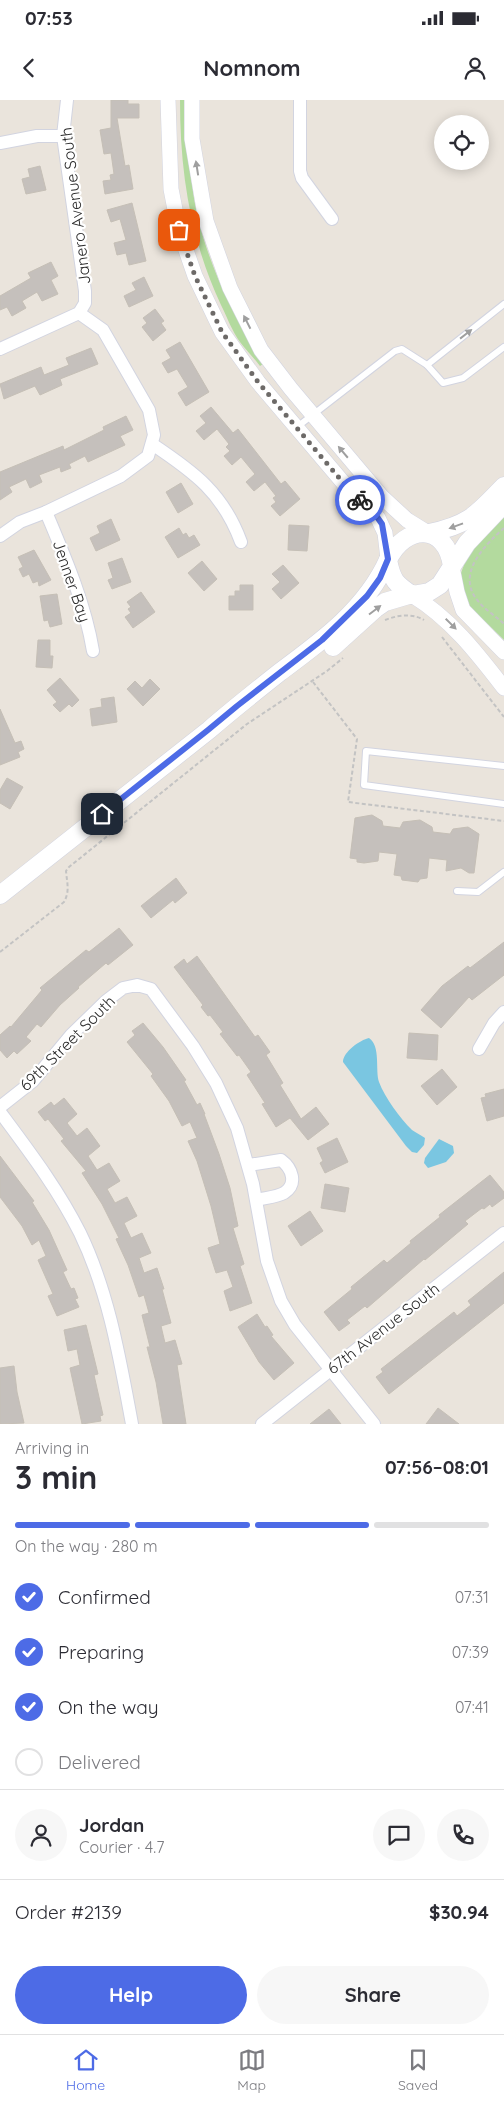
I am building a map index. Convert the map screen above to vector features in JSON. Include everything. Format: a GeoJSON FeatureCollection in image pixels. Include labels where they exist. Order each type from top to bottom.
{"type":"FeatureCollection","features":[{"type":"Feature","properties":{"kind":"main road"},"geometry":{"type":"LineString","coordinates":[[0,895],[336,628],[370,592],[394,549],[406,538],[450,528],[466,522],[475,516],[504,486]]}},
{"type":"Feature","properties":{"kind":"main road"},"geometry":{"type":"LineString","coordinates":[[208,730],[322,656],[385,602],[429,592],[438,587],[472,537],[504,504]]}},
{"type":"Feature","properties":{"kind":"main road"},"geometry":{"type":"LineString","coordinates":[[429,533],[439,538],[446,546],[450,553],[452,567]]}},
{"type":"Feature","properties":{"kind":"main road"},"geometry":{"type":"LineString","coordinates":[[388,560],[394,581],[412,595]]}},
{"type":"Feature","properties":{"kind":"street","name":"Janero Avenue South"},"geometry":{"type":"LineString","coordinates":[[67,100],[63,136],[85,291],[85,303],[79,313]]}},
{"type":"Feature","properties":{"kind":"street"},"geometry":{"type":"LineString","coordinates":[[168,100],[171,189],[179,230],[195,276],[222,332],[258,382],[346,486],[378,518],[385,533],[388,560]]}},
{"type":"Feature","properties":{"kind":"street"},"geometry":{"type":"LineString","coordinates":[[192,100],[192,139],[206,221],[230,288],[261,350],[388,504],[407,520],[429,533]]}},
{"type":"Feature","properties":{"kind":"street"},"geometry":{"type":"LineString","coordinates":[[300,100],[300,171],[302,178],[332,219]]}},
{"type":"Feature","properties":{"kind":"street"},"geometry":{"type":"LineString","coordinates":[[0,143],[37,136],[63,136]]}},
{"type":"Feature","properties":{"kind":"street"},"geometry":{"type":"LineString","coordinates":[[0,349],[79,313],[103,330],[149,410],[154,435],[148,456],[121,476],[46,512],[20,522],[0,536]]}},
{"type":"Feature","properties":{"kind":"street"},"geometry":{"type":"LineString","coordinates":[[152,444],[190,469],[207,485],[234,523],[241,542]]}},
{"type":"Feature","properties":{"kind":"street","name":"Jenner Bay"},"geometry":{"type":"LineString","coordinates":[[46,512],[69,564],[93,651]]}},
{"type":"Feature","properties":{"kind":"street"},"geometry":{"type":"LineString","coordinates":[[452,567],[458,598],[463,610],[504,652]]}},
{"type":"Feature","properties":{"kind":"street"},"geometry":{"type":"LineString","coordinates":[[412,595],[435,609],[449,622],[504,688]]}},
{"type":"Feature","properties":{"kind":"street","name":"69th Street South"},"geometry":{"type":"LineString","coordinates":[[0,1107],[32,1081],[71,1034],[106,1001],[123,988],[137,986],[151,989],[193,1046],[216,1083],[237,1128],[249,1165]]}},
{"type":"Feature","properties":{"kind":"street"},"geometry":{"type":"LineString","coordinates":[[479,1049],[494,1023],[504,1012]]}},
{"type":"Feature","properties":{"kind":"street"},"geometry":{"type":"LineString","coordinates":[[0,1112],[40,1165],[80,1234],[98,1279],[110,1317],[132,1424]]}},
{"type":"Feature","properties":{"kind":"street"},"geometry":{"type":"LineString","coordinates":[[257,1200],[284,1193],[292,1184],[292,1175],[288,1165],[281,1160],[249,1165],[267,1261],[275,1289],[291,1319],[374,1424]]}},
{"type":"Feature","properties":{"kind":"street","name":"67th Avenue South"},"geometry":{"type":"LineString","coordinates":[[262,1424],[504,1233]]}},
{"type":"Feature","properties":{"kind":"lane"},"geometry":{"type":"LineString","coordinates":[[427,364],[504,304]]}},
{"type":"Feature","properties":{"kind":"lane"},"geometry":{"type":"LineString","coordinates":[[297,428],[395,351],[402,349],[427,364],[443,383],[463,378],[504,347]]}},
{"type":"Feature","properties":{"kind":"lane"},"geometry":{"type":"LineString","coordinates":[[504,766],[366,751],[364,785],[504,804]]}},
{"type":"Feature","properties":{"kind":"lane"},"geometry":{"type":"LineString","coordinates":[[457,891],[478,892],[504,872]]}},
{"type":"Feature","properties":{"kind":"path"},"geometry":{"type":"LineString","coordinates":[[504,528],[477,556],[470,576],[475,598],[504,624]]}},
{"type":"Feature","properties":{"kind":"path"},"geometry":{"type":"LineString","coordinates":[[382,622],[393,617],[408,615],[418,617],[426,622]]}},
{"type":"Feature","properties":{"kind":"path"},"geometry":{"type":"LineString","coordinates":[[436,630],[504,717]]}},
{"type":"Feature","properties":{"kind":"path"},"geometry":{"type":"LineString","coordinates":[[0,952],[64,902],[68,888],[66,871],[69,867],[247,724],[349,654]]}},
{"type":"Feature","properties":{"kind":"path"},"geometry":{"type":"LineString","coordinates":[[312,681],[353,731],[357,739],[348,802],[504,821]]}},
{"type":"Feature","properties":{"kind":"green space"},"geometry":{"type":"Polygon","coordinates":[[[180,100],[188,100],[191,174],[202,232],[218,278],[239,322],[263,364],[260,366],[234,333],[210,280],[194,230],[182,153],[180,100]]]}},
{"type":"Feature","properties":{"kind":"green space"},"geometry":{"type":"Polygon","coordinates":[[[504,512],[504,640],[470,607],[462,584],[461,573],[469,551],[504,512]]]}},
{"type":"Feature","properties":{"kind":"water"},"geometry":{"type":"Polygon","coordinates":[[[369,1038],[375,1047],[379,1082],[385,1095],[407,1125],[425,1138],[424,1145],[417,1153],[412,1152],[406,1146],[343,1062],[346,1054],[353,1047],[369,1038]]]}},
{"type":"Feature","properties":{"kind":"water"},"geometry":{"type":"Polygon","coordinates":[[[439,1139],[453,1146],[454,1153],[446,1162],[428,1168],[424,1163],[425,1158],[439,1139]]]}},
{"type":"Feature","properties":{"kind":"building"},"geometry":{"type":"Polygon","coordinates":[[[111,100],[128,100],[128,104],[139,104],[139,118],[117,118],[125,166],[129,165],[133,189],[105,194],[103,181],[111,180],[110,175],[114,174],[111,153],[104,154],[100,130],[111,128],[111,100]]]}},
{"type":"Feature","properties":{"kind":"building"},"geometry":{"type":"Polygon","coordinates":[[[40,166],[46,190],[26,194],[22,179],[30,177],[28,169],[40,166]]]}},
{"type":"Feature","properties":{"kind":"building"},"geometry":{"type":"Polygon","coordinates":[[[132,203],[146,261],[129,265],[126,253],[117,255],[114,243],[126,240],[120,219],[111,222],[107,210],[132,203]]]}},
{"type":"Feature","properties":{"kind":"building"},"geometry":{"type":"Polygon","coordinates":[[[51,262],[58,276],[51,280],[58,294],[42,301],[37,292],[22,301],[26,308],[12,316],[7,307],[0,310],[0,296],[31,278],[28,273],[51,262]]]}},
{"type":"Feature","properties":{"kind":"building"},"geometry":{"type":"Polygon","coordinates":[[[144,277],[153,296],[129,307],[124,296],[136,290],[132,283],[144,277]]]}},
{"type":"Feature","properties":{"kind":"building"},"geometry":{"type":"Polygon","coordinates":[[[155,309],[164,321],[161,323],[166,330],[153,341],[142,327],[147,323],[143,318],[155,309]]]}},
{"type":"Feature","properties":{"kind":"building"},"geometry":{"type":"Polygon","coordinates":[[[180,342],[209,392],[186,406],[178,393],[188,387],[177,369],[168,373],[162,363],[171,358],[166,350],[180,342]]]}},
{"type":"Feature","properties":{"kind":"building"},"geometry":{"type":"Polygon","coordinates":[[[91,348],[98,364],[60,379],[62,385],[40,395],[35,386],[4,399],[0,384],[41,367],[44,375],[69,365],[66,358],[91,348]]]}},
{"type":"Feature","properties":{"kind":"building"},"geometry":{"type":"Polygon","coordinates":[[[211,407],[233,433],[238,429],[281,484],[285,481],[300,499],[280,516],[271,506],[276,502],[273,498],[276,496],[265,482],[254,491],[246,482],[255,474],[241,457],[232,465],[224,456],[230,451],[226,447],[229,444],[217,429],[204,440],[196,431],[206,423],[200,416],[211,407]]]}},
{"type":"Feature","properties":{"kind":"building"},"geometry":{"type":"Polygon","coordinates":[[[126,416],[133,430],[120,436],[125,445],[88,462],[85,456],[69,464],[71,468],[61,472],[60,467],[39,475],[42,482],[30,488],[26,479],[9,487],[12,492],[0,500],[0,472],[63,446],[64,450],[104,430],[103,427],[126,416]]]}},
{"type":"Feature","properties":{"kind":"building"},"geometry":{"type":"Polygon","coordinates":[[[181,483],[193,504],[178,513],[166,492],[181,483]]]}},
{"type":"Feature","properties":{"kind":"building"},"geometry":{"type":"Polygon","coordinates":[[[111,519],[120,540],[96,551],[90,538],[100,533],[97,526],[111,519]]]}},
{"type":"Feature","properties":{"kind":"building"},"geometry":{"type":"Polygon","coordinates":[[[289,525],[309,526],[307,551],[288,550],[289,525]]]}},
{"type":"Feature","properties":{"kind":"building"},"geometry":{"type":"Polygon","coordinates":[[[179,528],[183,535],[186,533],[189,538],[194,535],[200,545],[178,558],[165,537],[179,528]]]}},
{"type":"Feature","properties":{"kind":"building"},"geometry":{"type":"Polygon","coordinates":[[[34,550],[51,580],[39,586],[38,581],[33,583],[29,574],[23,577],[19,569],[23,567],[18,557],[34,550]]]}},
{"type":"Feature","properties":{"kind":"building"},"geometry":{"type":"Polygon","coordinates":[[[122,558],[131,582],[112,589],[108,580],[113,578],[108,563],[122,558]]]}},
{"type":"Feature","properties":{"kind":"building"},"geometry":{"type":"Polygon","coordinates":[[[202,561],[217,579],[204,591],[188,573],[202,561]]]}},
{"type":"Feature","properties":{"kind":"building"},"geometry":{"type":"Polygon","coordinates":[[[283,565],[299,583],[281,599],[272,589],[280,582],[272,574],[283,565]]]}},
{"type":"Feature","properties":{"kind":"building"},"geometry":{"type":"Polygon","coordinates":[[[240,585],[253,585],[253,610],[229,610],[229,596],[235,596],[235,591],[240,591],[240,585]]]}},
{"type":"Feature","properties":{"kind":"building"},"geometry":{"type":"Polygon","coordinates":[[[141,592],[155,612],[133,628],[125,617],[131,613],[128,609],[131,607],[127,602],[141,592]]]}},
{"type":"Feature","properties":{"kind":"building"},"geometry":{"type":"Polygon","coordinates":[[[57,594],[62,624],[50,627],[48,620],[44,621],[40,596],[57,594]]]}},
{"type":"Feature","properties":{"kind":"building"},"geometry":{"type":"Polygon","coordinates":[[[38,640],[50,640],[50,656],[53,656],[52,668],[36,667],[38,640]]]}},
{"type":"Feature","properties":{"kind":"building"},"geometry":{"type":"Polygon","coordinates":[[[60,678],[79,700],[72,707],[69,704],[60,712],[53,705],[57,702],[47,690],[60,678]]]}},
{"type":"Feature","properties":{"kind":"building"},"geometry":{"type":"Polygon","coordinates":[[[150,679],[160,689],[143,706],[127,689],[135,681],[142,688],[150,679]]]}},
{"type":"Feature","properties":{"kind":"building"},"geometry":{"type":"Polygon","coordinates":[[[114,697],[117,722],[92,726],[90,709],[102,707],[101,699],[114,697]]]}},
{"type":"Feature","properties":{"kind":"building"},"geometry":{"type":"Polygon","coordinates":[[[0,709],[15,743],[21,741],[24,749],[18,752],[20,757],[0,765],[0,709]]]}},
{"type":"Feature","properties":{"kind":"building"},"geometry":{"type":"Polygon","coordinates":[[[7,778],[23,787],[10,809],[0,803],[0,790],[7,778]]]}},
{"type":"Feature","properties":{"kind":"building"},"geometry":{"type":"Polygon","coordinates":[[[372,815],[382,821],[383,826],[400,828],[403,822],[420,820],[432,827],[433,832],[450,834],[453,829],[468,827],[479,834],[474,873],[469,873],[461,868],[446,871],[447,860],[429,858],[427,878],[420,879],[418,882],[402,880],[401,876],[394,875],[397,854],[379,852],[378,861],[357,862],[357,859],[350,858],[355,818],[372,815]]]}},
{"type":"Feature","properties":{"kind":"building"},"geometry":{"type":"Polygon","coordinates":[[[176,878],[187,893],[175,903],[173,900],[151,918],[141,906],[176,878]]]}},
{"type":"Feature","properties":{"kind":"building"},"geometry":{"type":"Polygon","coordinates":[[[119,928],[133,945],[108,965],[106,963],[78,987],[41,1027],[37,1024],[26,1037],[31,1041],[17,1054],[14,1051],[7,1058],[0,1050],[0,1035],[11,1027],[42,990],[40,988],[86,950],[89,952],[119,928]]]}},
{"type":"Feature","properties":{"kind":"building"},"geometry":{"type":"Polygon","coordinates":[[[504,942],[504,975],[472,1000],[469,997],[441,1028],[421,1010],[442,986],[468,966],[470,968],[504,942]]]}},
{"type":"Feature","properties":{"kind":"building"},"geometry":{"type":"Polygon","coordinates":[[[197,956],[255,1037],[258,1035],[270,1052],[266,1055],[283,1083],[280,1085],[301,1119],[316,1107],[329,1124],[308,1140],[290,1118],[276,1127],[262,1104],[265,1103],[247,1075],[251,1072],[220,1034],[223,1032],[201,1007],[203,1005],[174,967],[184,959],[187,964],[197,956]]]}},
{"type":"Feature","properties":{"kind":"building"},"geometry":{"type":"Polygon","coordinates":[[[143,1023],[163,1047],[186,1080],[184,1081],[197,1105],[200,1103],[230,1188],[238,1226],[233,1228],[244,1264],[240,1266],[252,1303],[230,1311],[224,1291],[233,1287],[227,1270],[216,1273],[208,1248],[220,1244],[211,1206],[197,1161],[188,1141],[197,1138],[190,1122],[182,1126],[169,1101],[151,1076],[153,1074],[127,1042],[135,1035],[132,1031],[143,1023]]]}},
{"type":"Feature","properties":{"kind":"building"},"geometry":{"type":"Polygon","coordinates":[[[409,1033],[438,1035],[437,1060],[407,1058],[409,1033]]]}},
{"type":"Feature","properties":{"kind":"building"},"geometry":{"type":"Polygon","coordinates":[[[442,1069],[457,1087],[437,1105],[421,1086],[442,1069]]]}},
{"type":"Feature","properties":{"kind":"building"},"geometry":{"type":"Polygon","coordinates":[[[504,1089],[504,1116],[487,1121],[481,1098],[486,1097],[485,1094],[504,1089]]]}},
{"type":"Feature","properties":{"kind":"building"},"geometry":{"type":"Polygon","coordinates":[[[64,1098],[77,1114],[67,1123],[77,1136],[87,1128],[100,1146],[88,1156],[97,1170],[109,1163],[120,1181],[107,1189],[115,1203],[127,1197],[137,1216],[124,1223],[131,1238],[142,1233],[151,1253],[139,1258],[144,1273],[157,1268],[164,1289],[162,1289],[171,1323],[161,1326],[165,1343],[175,1340],[182,1364],[177,1365],[186,1424],[163,1424],[156,1382],[147,1347],[150,1347],[142,1315],[149,1313],[144,1295],[139,1297],[128,1265],[116,1239],[119,1238],[102,1204],[82,1173],[86,1171],[61,1141],[64,1139],[48,1119],[45,1121],[38,1112],[51,1102],[54,1106],[64,1098]]]}},
{"type":"Feature","properties":{"kind":"building"},"geometry":{"type":"Polygon","coordinates":[[[337,1138],[348,1162],[325,1173],[320,1163],[323,1161],[317,1148],[337,1138]]]}},
{"type":"Feature","properties":{"kind":"building"},"geometry":{"type":"Polygon","coordinates":[[[0,1156],[34,1201],[32,1202],[49,1230],[67,1270],[63,1272],[71,1289],[74,1288],[78,1298],[75,1299],[79,1307],[57,1316],[48,1296],[53,1294],[38,1260],[46,1256],[39,1240],[32,1245],[22,1226],[0,1197],[0,1156]]]}},
{"type":"Feature","properties":{"kind":"building"},"geometry":{"type":"Polygon","coordinates":[[[490,1175],[504,1192],[504,1198],[492,1207],[490,1204],[484,1209],[482,1208],[465,1221],[468,1224],[367,1308],[365,1306],[347,1320],[350,1323],[339,1331],[324,1312],[384,1260],[387,1263],[411,1243],[410,1241],[440,1217],[439,1215],[490,1175]]]}},
{"type":"Feature","properties":{"kind":"building"},"geometry":{"type":"Polygon","coordinates":[[[325,1184],[349,1188],[345,1212],[321,1208],[325,1184]]]}},
{"type":"Feature","properties":{"kind":"building"},"geometry":{"type":"Polygon","coordinates":[[[310,1211],[323,1231],[301,1246],[288,1226],[310,1211]]]}},
{"type":"Feature","properties":{"kind":"building"},"geometry":{"type":"Polygon","coordinates":[[[504,1272],[504,1303],[389,1394],[376,1377],[383,1372],[381,1369],[454,1312],[457,1316],[471,1305],[468,1301],[504,1272]]]}},
{"type":"Feature","properties":{"kind":"building"},"geometry":{"type":"Polygon","coordinates":[[[257,1314],[265,1327],[267,1326],[273,1335],[271,1336],[294,1363],[274,1380],[259,1362],[238,1327],[257,1314]]]}},
{"type":"Feature","properties":{"kind":"building"},"geometry":{"type":"Polygon","coordinates":[[[86,1325],[98,1374],[94,1375],[103,1415],[100,1416],[101,1421],[82,1424],[70,1368],[80,1365],[77,1349],[68,1351],[64,1330],[86,1325]]]}},
{"type":"Feature","properties":{"kind":"building"},"geometry":{"type":"Polygon","coordinates":[[[14,1366],[17,1392],[24,1423],[0,1424],[0,1368],[14,1366]]]}},
{"type":"Feature","properties":{"kind":"building"},"geometry":{"type":"Polygon","coordinates":[[[438,1408],[459,1424],[426,1424],[438,1408]]]}},
{"type":"Feature","properties":{"kind":"building"},"geometry":{"type":"Polygon","coordinates":[[[329,1409],[341,1424],[310,1424],[329,1409]]]}},
{"type":"Feature","properties":{"kind":"way so far"},"geometry":{"type":"LineString","coordinates":[[179,230],[195,276],[222,332],[258,382],[360,500]]}},
{"type":"Feature","properties":{"kind":"route"},"geometry":{"type":"LineString","coordinates":[[102,814],[322,640],[367,596],[380,578],[388,559],[382,524],[375,514],[360,500]]}}]}
